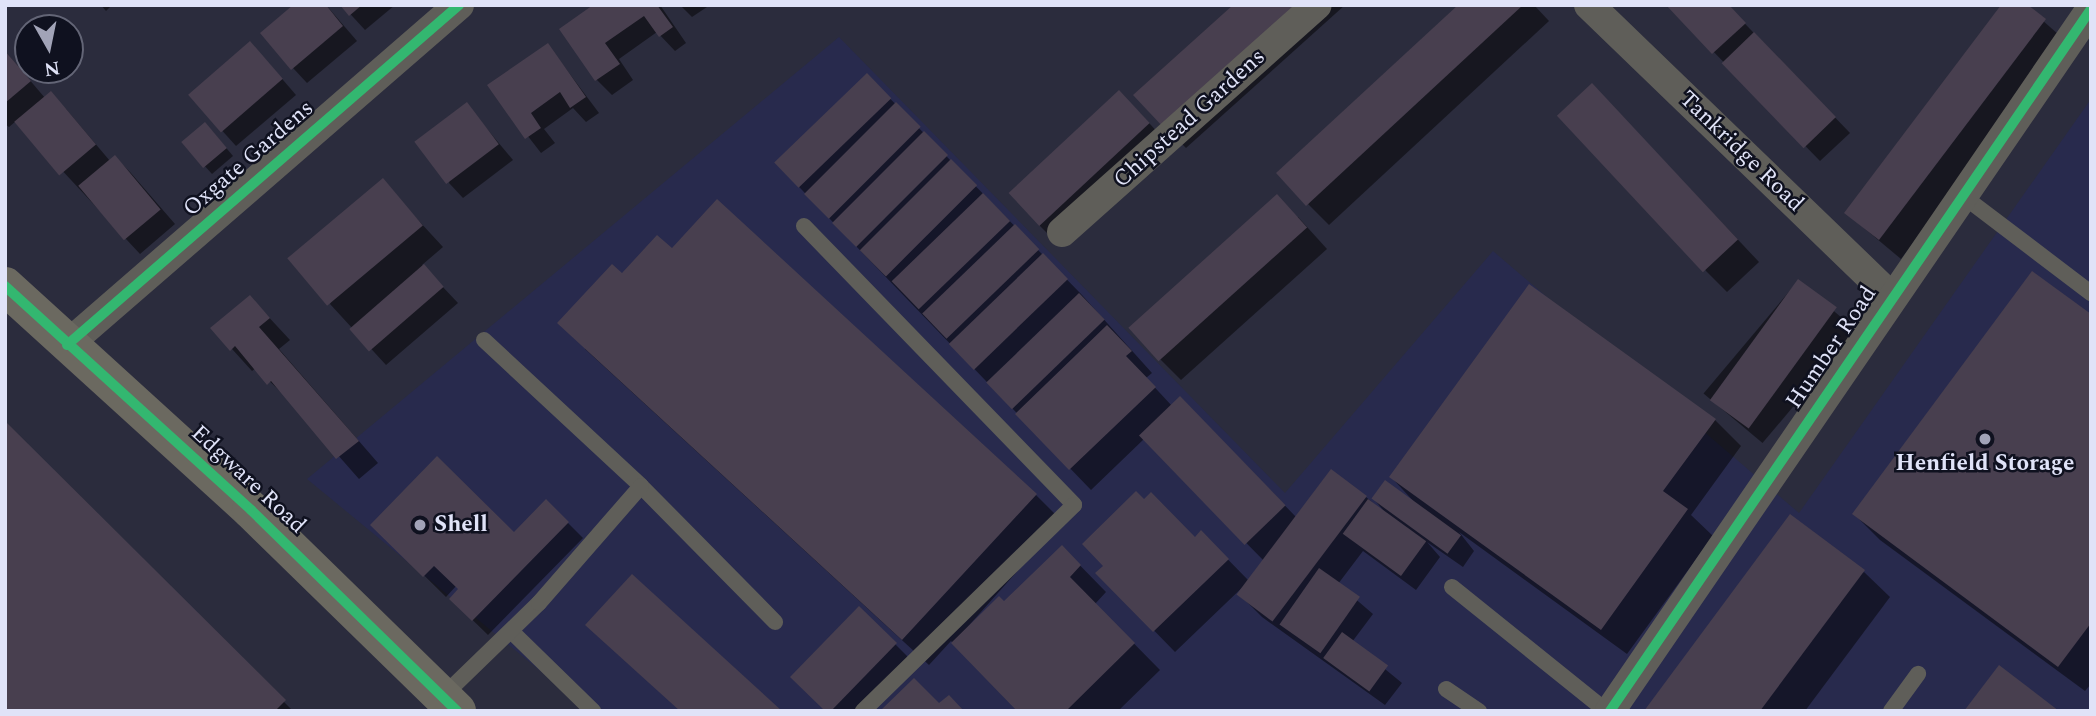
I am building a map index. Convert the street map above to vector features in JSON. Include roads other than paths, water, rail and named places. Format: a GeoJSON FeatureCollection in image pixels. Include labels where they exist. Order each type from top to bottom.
{"type":"FeatureCollection","features":[{"type":"Feature","properties":{"kind":"main road","name":"Edgware Road"},"geometry":{"type":"LineString","coordinates":[[5,286],[251,510],[450,704]]}},
{"type":"Feature","properties":{"kind":"street","name":"Oxgate Gardens"},"geometry":{"type":"LineString","coordinates":[[67,345],[459,5]]}},
{"type":"Feature","properties":{"kind":"street","name":"Chipstead Gardens"},"geometry":{"type":"LineString","coordinates":[[1062,232],[1317,5]]}},
{"type":"Feature","properties":{"kind":"street","name":"Tankridge Road"},"geometry":{"type":"LineString","coordinates":[[1590,5],[1892,298]]}},
{"type":"Feature","properties":{"kind":"street","name":"Humber Road"},"geometry":{"type":"LineString","coordinates":[[1608,711],[1963,196],[2086,10]]}},
{"type":"Feature","properties":{"kind":"lane"},"geometry":{"type":"LineString","coordinates":[[1963,196],[2091,292]]}},
{"type":"Feature","properties":{"kind":"lane"},"geometry":{"type":"LineString","coordinates":[[804,226],[1074,505],[863,711]]}},
{"type":"Feature","properties":{"kind":"lane"},"geometry":{"type":"LineString","coordinates":[[484,340],[641,486],[775,622]]}},
{"type":"Feature","properties":{"kind":"lane"},"geometry":{"type":"LineString","coordinates":[[450,704],[511,631],[641,486]]}},
{"type":"Feature","properties":{"kind":"lane"},"geometry":{"type":"LineString","coordinates":[[1451,587],[1608,711]]}},
{"type":"Feature","properties":{"kind":"lane"},"geometry":{"type":"LineString","coordinates":[[511,631],[593,711]]}},
{"type":"Feature","properties":{"kind":"lane"},"geometry":{"type":"LineString","coordinates":[[1891,711],[1918,674]]}},
{"type":"Feature","properties":{"kind":"lane"},"geometry":{"type":"LineString","coordinates":[[1446,689],[1479,711]]}},
{"type":"Feature","properties":{"kind":"place","name":"Henfield Storage"},"geometry":{"type":"Point","coordinates":[1985,439]}},
{"type":"Feature","properties":{"kind":"place","name":"Shell"},"geometry":{"type":"Point","coordinates":[420,525]}}]}
